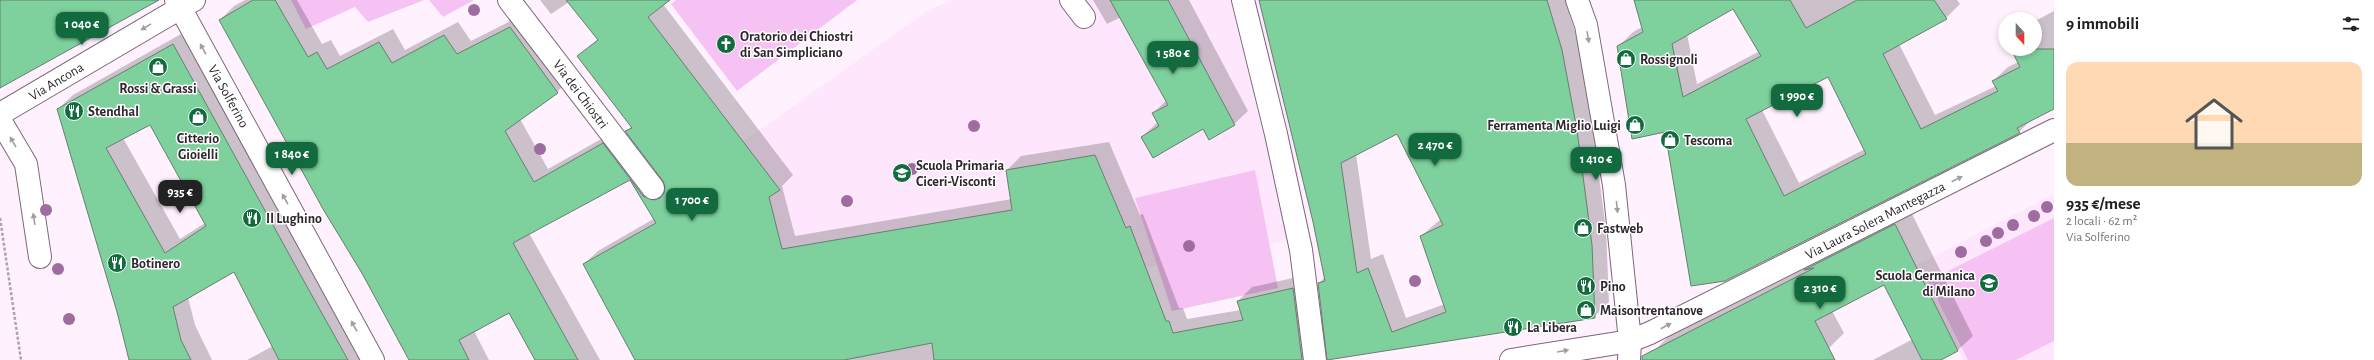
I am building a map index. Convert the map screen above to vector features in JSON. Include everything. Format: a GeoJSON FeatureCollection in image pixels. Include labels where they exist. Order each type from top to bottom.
{"type":"FeatureCollection","features":[{"type":"Feature","properties":{"kind":"street","name":"Via dei Chiostri"},"geometry":{"type":"LineString","coordinates":[[509,0],[653,188]]}},
{"type":"Feature","properties":{"kind":"street"},"geometry":{"type":"LineString","coordinates":[[1071,0],[1084,17]]}},
{"type":"Feature","properties":{"kind":"street"},"geometry":{"type":"LineString","coordinates":[[1243,0],[1276,134],[1301,250],[1315,360]]}},
{"type":"Feature","properties":{"kind":"street"},"geometry":{"type":"LineString","coordinates":[[1577,0],[1586,25],[1614,185],[1630,350]]}},
{"type":"Feature","properties":{"kind":"street","name":"Via Ancona"},"geometry":{"type":"LineString","coordinates":[[0,114],[184,3]]}},
{"type":"Feature","properties":{"kind":"street","name":"Via Solferino"},"geometry":{"type":"LineString","coordinates":[[184,3],[373,360]]}},
{"type":"Feature","properties":{"kind":"street"},"geometry":{"type":"LineString","coordinates":[[0,120],[26,164],[40,257]]}},
{"type":"Feature","properties":{"kind":"street","name":"Via Laura Solera Mantegazza"},"geometry":{"type":"LineString","coordinates":[[1511,360],[1630,350],[1650,333],[2054,130]]}},
{"type":"Feature","properties":{"kind":"path"},"geometry":{"type":"LineString","coordinates":[[0,218],[21,360]]}},
{"type":"Feature","properties":{"kind":"shaded area"},"geometry":{"type":"Polygon","coordinates":[[[291,0],[424,0],[368,22],[355,7],[306,29],[291,0]]]}},
{"type":"Feature","properties":{"kind":"shaded area"},"geometry":{"type":"Polygon","coordinates":[[[429,0],[474,0],[443,17],[429,0]]]}},
{"type":"Feature","properties":{"kind":"shaded area"},"geometry":{"type":"Polygon","coordinates":[[[676,0],[857,0],[737,91],[671,4],[676,0]]]}},
{"type":"Feature","properties":{"kind":"shaded area","name":"Scuola Primaria Ciceri-Visconti"},"geometry":{"type":"Polygon","coordinates":[[[953,0],[1259,0],[1291,136],[1309,233],[1298,239],[1144,268],[1129,227],[1090,244],[981,360],[974,309],[829,333],[679,190],[744,141],[930,9],[953,0]]]}},
{"type":"Feature","properties":{"kind":"shaded area"},"geometry":{"type":"Polygon","coordinates":[[[1255,170],[1278,288],[1172,311],[1135,198],[1255,170]]]}},
{"type":"Feature","properties":{"kind":"shaded area","name":"Scuola Germanica di Milano"},"geometry":{"type":"Polygon","coordinates":[[[2054,194],[2054,360],[1963,360],[1915,266],[2054,194]]]}},
{"type":"Feature","properties":{"kind":"shaded area","name":"Scuola Germanica di Milano"},"geometry":{"type":"Polygon","coordinates":[[[2054,218],[2054,341],[2016,360],[1968,360],[1928,281],[2054,218]]]}},
{"type":"Feature","properties":{"kind":"building"},"geometry":{"type":"Polygon","coordinates":[[[0,0],[159,0],[0,88],[0,0]]]}},
{"type":"Feature","properties":{"kind":"building"},"geometry":{"type":"Polygon","coordinates":[[[253,0],[275,0],[308,57],[317,52],[327,69],[379,42],[392,63],[444,35],[457,54],[510,27],[558,93],[505,131],[534,182],[603,143],[643,196],[654,200],[660,198],[664,193],[665,187],[663,181],[625,131],[632,128],[577,56],[598,40],[566,0],[670,0],[648,17],[780,190],[769,197],[782,249],[1012,210],[1006,170],[1095,155],[1126,228],[1130,226],[1166,321],[1169,321],[1173,333],[1243,320],[1237,301],[1293,288],[1302,360],[934,360],[932,343],[844,360],[635,360],[583,264],[656,223],[630,180],[513,243],[578,360],[535,360],[509,313],[459,340],[469,360],[409,360],[363,275],[323,209],[219,20],[253,0]]]}},
{"type":"Feature","properties":{"kind":"building"},"geometry":{"type":"Polygon","coordinates":[[[1110,0],[1168,0],[1235,125],[1209,140],[1203,129],[1153,158],[1141,137],[1159,126],[1152,113],[1168,105],[1110,0]]]}},
{"type":"Feature","properties":{"kind":"building"},"geometry":{"type":"Polygon","coordinates":[[[1259,0],[1547,0],[1562,50],[1577,130],[1592,245],[1595,318],[1327,360],[1318,283],[1325,281],[1313,222],[1259,0]],[[1397,134],[1341,163],[1357,273],[1368,268],[1392,332],[1446,312],[1420,236],[1443,225],[1397,134]]]}},
{"type":"Feature","properties":{"kind":"building"},"geometry":{"type":"Polygon","coordinates":[[[1634,0],[1790,0],[1806,28],[1857,0],[1934,0],[1947,19],[1883,54],[1921,129],[1998,91],[1992,81],[2020,67],[2014,56],[2042,56],[2042,49],[2054,49],[2054,109],[2017,128],[2020,133],[1725,281],[1691,286],[1665,132],[1632,139],[1617,46],[1643,32],[1634,0]],[[1733,9],[1672,44],[1683,97],[1761,56],[1733,9]],[[1828,77],[1746,119],[1784,196],[1866,154],[1828,77]]]}},
{"type":"Feature","properties":{"kind":"building"},"geometry":{"type":"Polygon","coordinates":[[[173,44],[348,360],[279,360],[234,272],[173,307],[181,340],[191,360],[129,360],[117,312],[57,109],[173,44]],[[150,125],[106,148],[165,253],[206,226],[150,125]]]}},
{"type":"Feature","properties":{"kind":"building"},"geometry":{"type":"Polygon","coordinates":[[[1895,224],[1958,351],[1941,360],[1922,360],[1884,285],[1815,321],[1835,360],[1642,360],[1642,356],[1814,268],[1804,270],[1895,224]]]}},
{"type":"Feature","properties":{"kind":"place","name":"Oratorio dei Chiostri di San Simpliciano"},"geometry":{"type":"Point","coordinates":[726,44]}},
{"type":"Feature","properties":{"kind":"place","name":"Rossignoli"},"geometry":{"type":"Point","coordinates":[1626,59]}},
{"type":"Feature","properties":{"kind":"place","name":"Rossi & Grassi"},"geometry":{"type":"Point","coordinates":[158,67]}},
{"type":"Feature","properties":{"kind":"place","name":"Stendhal"},"geometry":{"type":"Point","coordinates":[74,111]}},
{"type":"Feature","properties":{"kind":"place","name":"Citterio Gioielli"},"geometry":{"type":"Point","coordinates":[198,117]}},
{"type":"Feature","properties":{"kind":"place","name":"Ferramenta Miglio Luigi"},"geometry":{"type":"Point","coordinates":[1635,125]}},
{"type":"Feature","properties":{"kind":"place","name":"Tescoma"},"geometry":{"type":"Point","coordinates":[1670,140]}},
{"type":"Feature","properties":{"kind":"place","name":"Scuola Primaria Ciceri-Visconti"},"geometry":{"type":"Point","coordinates":[902,173]}},
{"type":"Feature","properties":{"kind":"place","name":"Il Lughino"},"geometry":{"type":"Point","coordinates":[252,218]}},
{"type":"Feature","properties":{"kind":"place","name":"Fastweb"},"geometry":{"type":"Point","coordinates":[1583,228]}},
{"type":"Feature","properties":{"kind":"place","name":"Botinero"},"geometry":{"type":"Point","coordinates":[117,263]}},
{"type":"Feature","properties":{"kind":"place","name":"Scuola Germanica di Milano"},"geometry":{"type":"Point","coordinates":[1989,283]}},
{"type":"Feature","properties":{"kind":"place","name":"Pino"},"geometry":{"type":"Point","coordinates":[1586,286]}},
{"type":"Feature","properties":{"kind":"place","name":"Maisontrentanove"},"geometry":{"type":"Point","coordinates":[1586,310]}},
{"type":"Feature","properties":{"kind":"place","name":"La Libera"},"geometry":{"type":"Point","coordinates":[1513,327]}}]}
